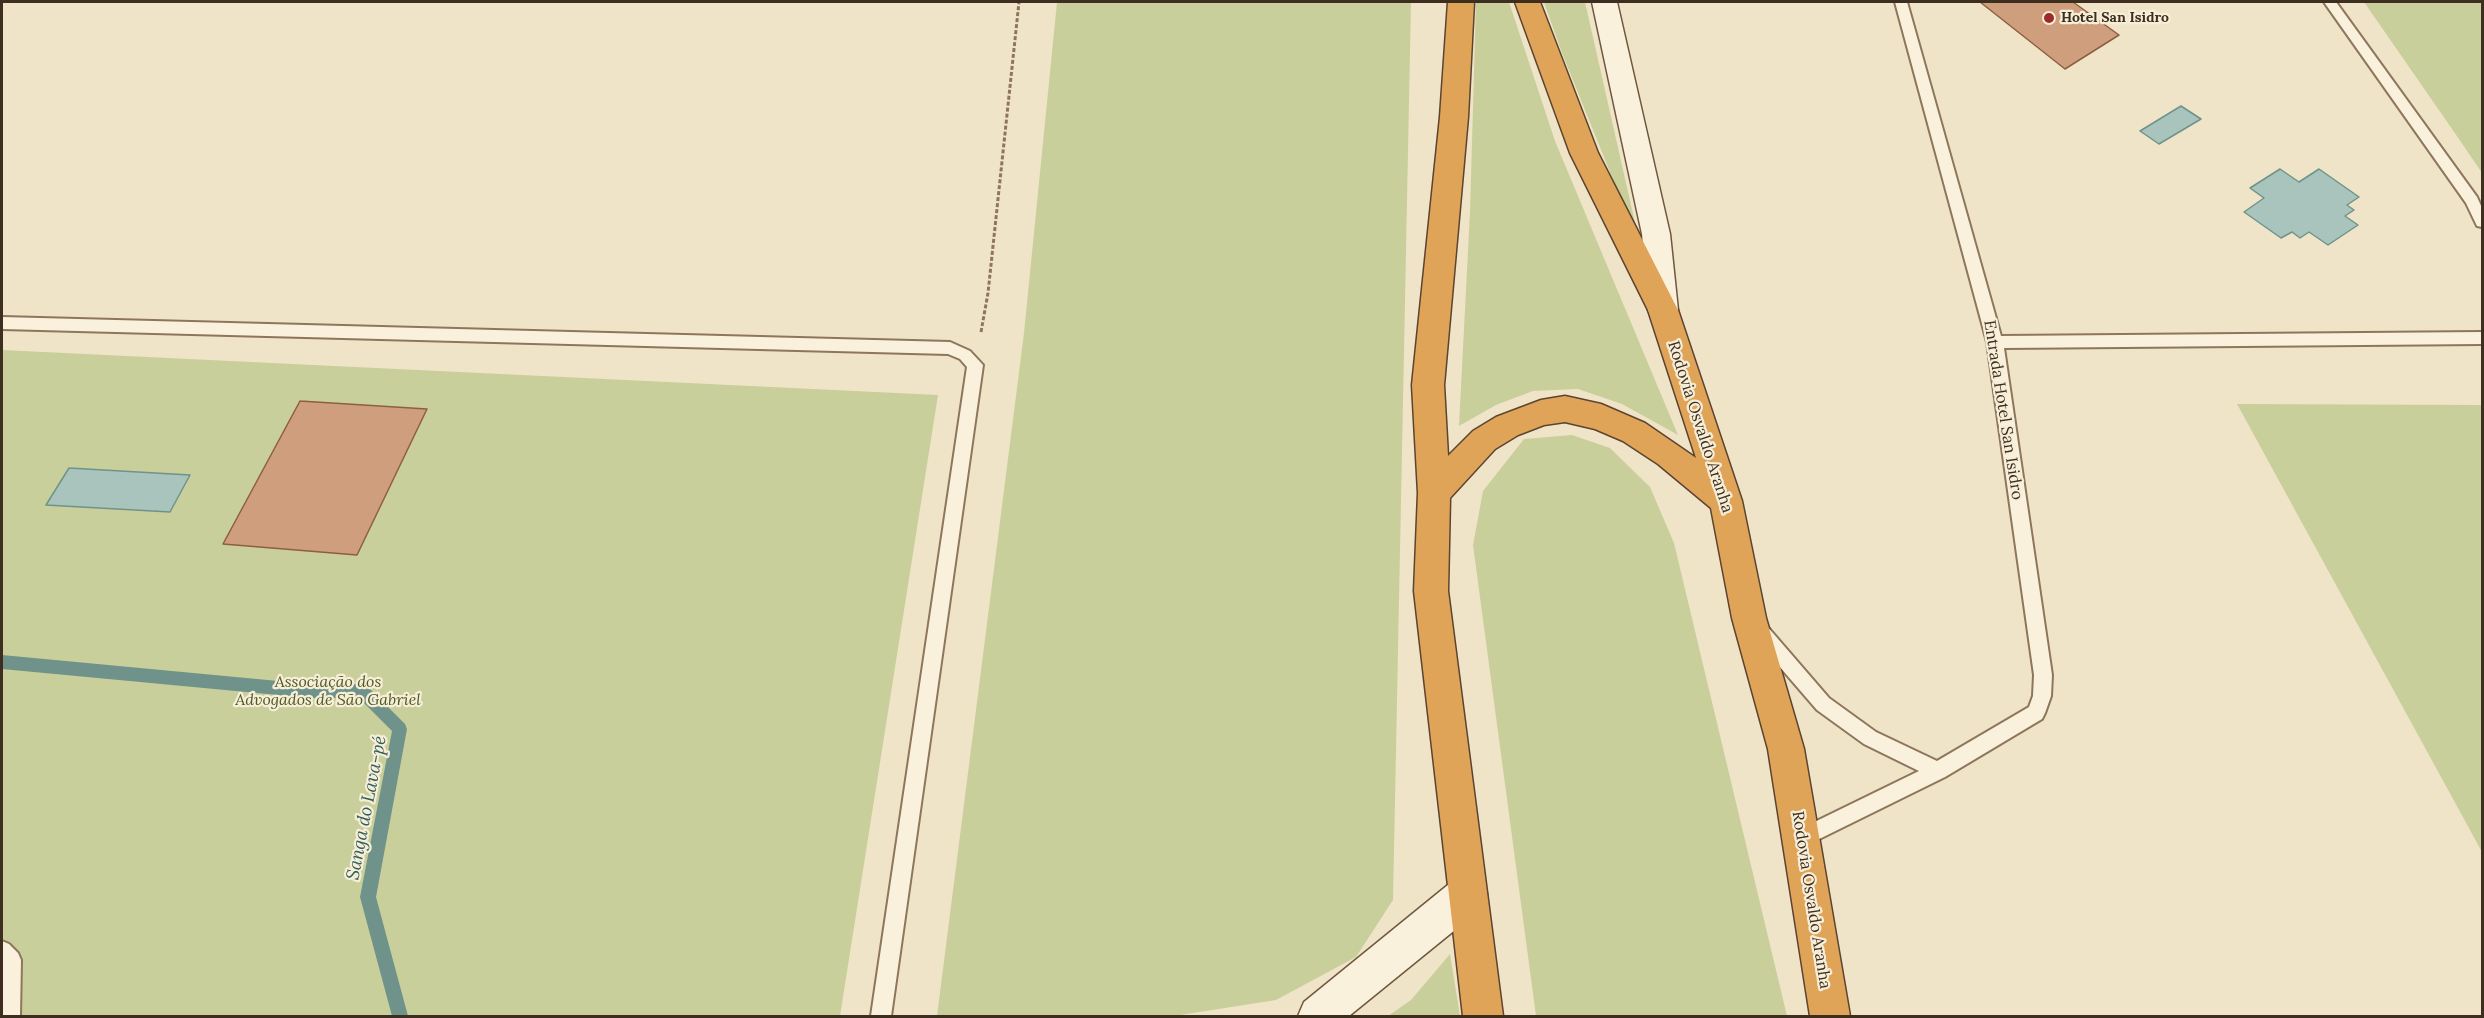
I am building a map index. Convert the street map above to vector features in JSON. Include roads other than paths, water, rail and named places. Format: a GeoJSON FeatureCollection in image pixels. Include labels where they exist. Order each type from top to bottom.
{"type":"FeatureCollection","features":[{"type":"Feature","properties":{"kind":"highway"},"geometry":{"type":"LineString","coordinates":[[1461,2],[1454,117],[1428,386],[1434,493],[1431,591],[1483,1017]]}},
{"type":"Feature","properties":{"kind":"highway","name":"Rodovia Osvaldo Aranha"},"geometry":{"type":"LineString","coordinates":[[1528,2],[1584,153],[1663,310],[1726,501],[1749,618],[1786,749],[1830,1017]]}},
{"type":"Feature","properties":{"kind":"highway"},"geometry":{"type":"LineString","coordinates":[[1434,493],[1484,440],[1516,423],[1542,413],[1565,409],[1601,417],[1634,432],[1669,455],[1726,501]]}},
{"type":"Feature","properties":{"kind":"main road"},"geometry":{"type":"LineString","coordinates":[[1604,2],[1656,234],[1663,310]]}},
{"type":"Feature","properties":{"kind":"main road"},"geometry":{"type":"LineString","coordinates":[[1318,1017],[1399,948],[1468,894]]}},
{"type":"Feature","properties":{"kind":"lane","name":"Entrada Hotel San Isidro"},"geometry":{"type":"LineString","coordinates":[[1801,839],[1938,771],[2036,713],[2043,696],[2043,675],[1995,342],[1901,2]]}},
{"type":"Feature","properties":{"kind":"lane"},"geometry":{"type":"LineString","coordinates":[[2330,2],[2472,201],[2482,222]]}},
{"type":"Feature","properties":{"kind":"lane"},"geometry":{"type":"LineString","coordinates":[[2,323],[950,348],[965,355],[975,365],[881,1017]]}},
{"type":"Feature","properties":{"kind":"lane"},"geometry":{"type":"LineString","coordinates":[[1995,342],[2482,338]]}},
{"type":"Feature","properties":{"kind":"lane"},"geometry":{"type":"LineString","coordinates":[[1749,618],[1823,704],[1870,738],[1938,771]]}},
{"type":"Feature","properties":{"kind":"lane"},"geometry":{"type":"LineString","coordinates":[[2,951],[11,960],[10,1017]]}},
{"type":"Feature","properties":{"kind":"water"},"geometry":{"type":"Polygon","coordinates":[[[2181,106],[2201,119],[2159,144],[2140,131],[2181,106]]]}},
{"type":"Feature","properties":{"kind":"water"},"geometry":{"type":"Polygon","coordinates":[[[2280,169],[2299,182],[2319,169],[2359,197],[2347,205],[2354,210],[2345,216],[2358,225],[2328,245],[2309,232],[2300,238],[2292,232],[2281,238],[2244,212],[2264,198],[2250,188],[2280,169]]]}},
{"type":"Feature","properties":{"kind":"water"},"geometry":{"type":"Polygon","coordinates":[[[69,468],[190,475],[170,512],[46,505],[69,468]]]}},
{"type":"Feature","properties":{"kind":"waterway","name":"Sanga do Lava-pé"},"geometry":{"type":"LineString","coordinates":[[2,662],[310,691],[362,691],[400,729],[368,897],[400,1016]]}},
{"type":"Feature","properties":{"kind":"place","name":"Hotel San Isidro"},"geometry":{"type":"Point","coordinates":[2049,18]}},
{"type":"Feature","properties":{"kind":"park label","name":"Associação dos Advogados de São Gabriel"},"geometry":{"type":"Point","coordinates":[328,691]}}]}
